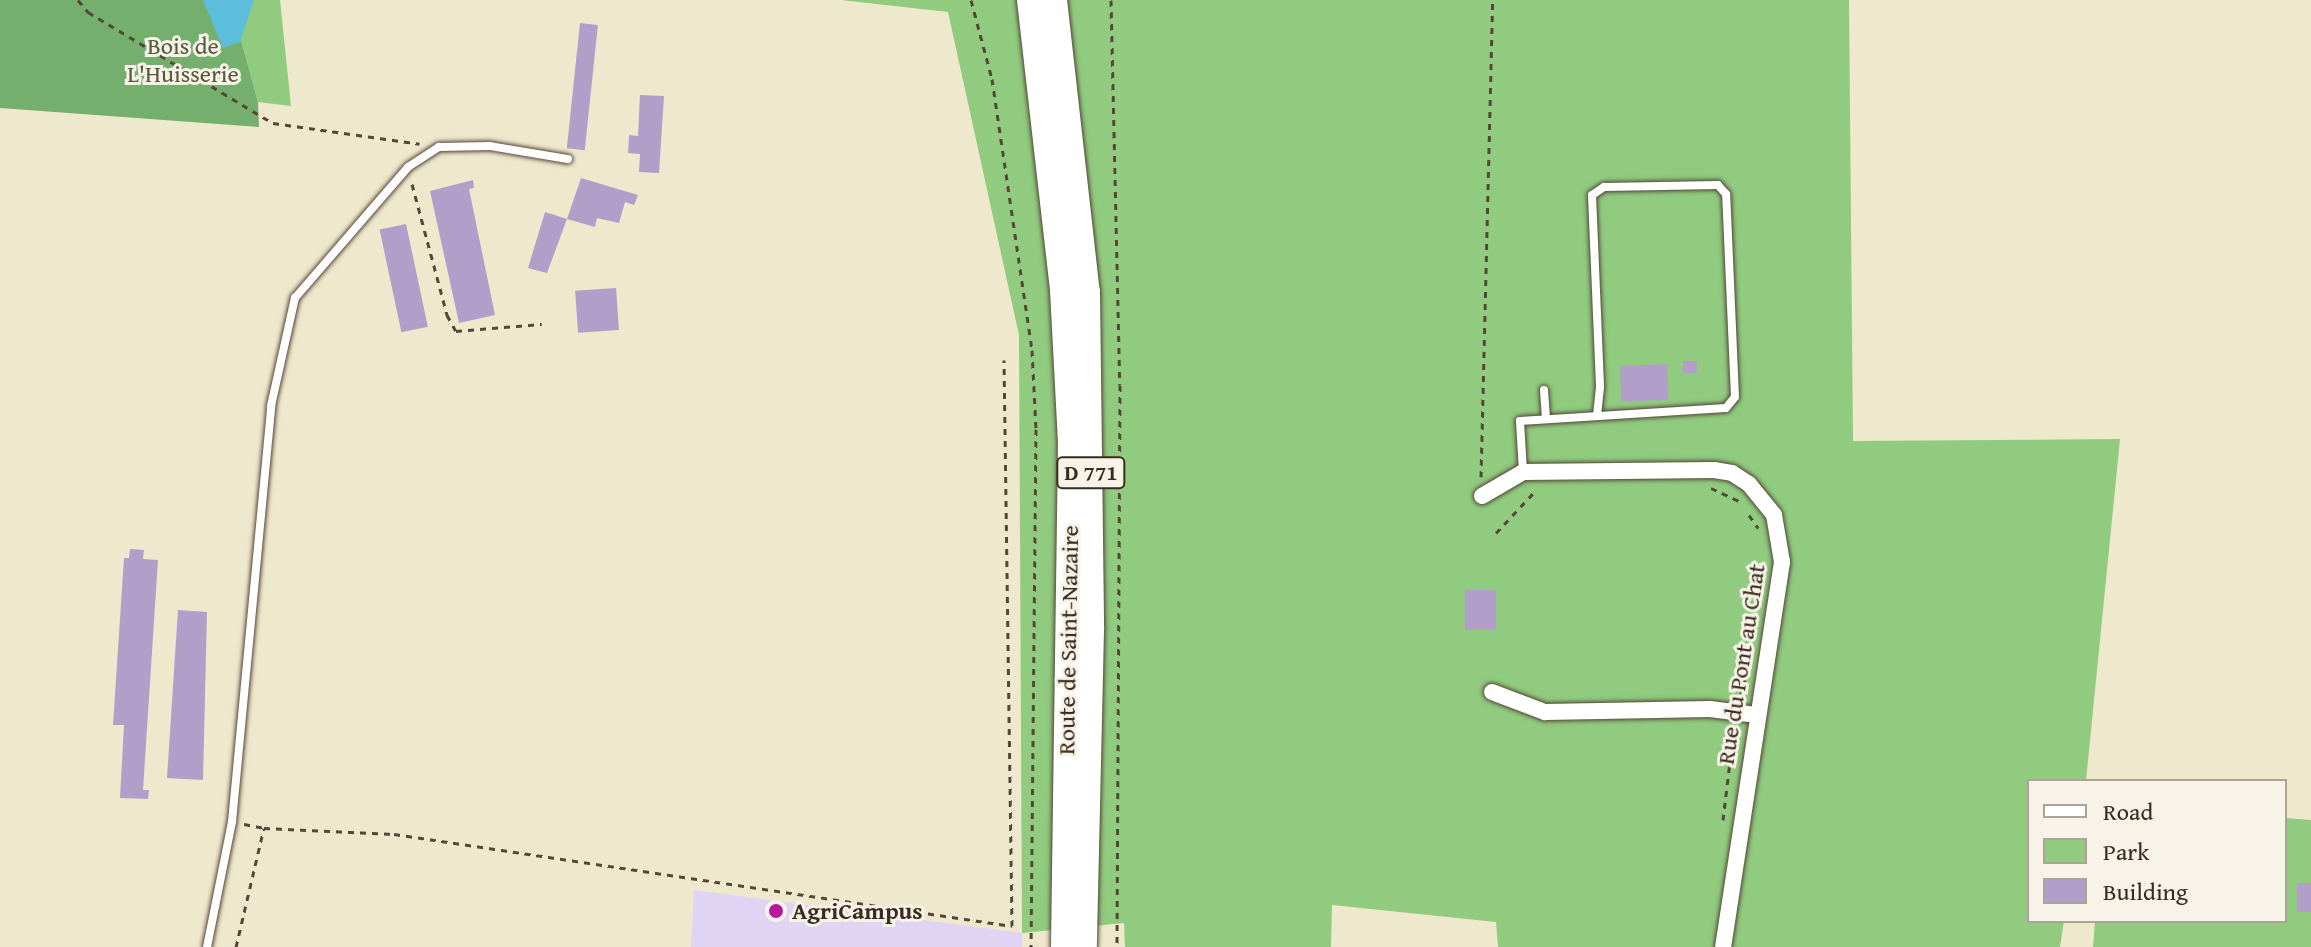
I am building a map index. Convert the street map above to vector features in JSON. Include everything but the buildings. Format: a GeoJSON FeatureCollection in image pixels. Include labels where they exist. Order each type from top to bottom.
{"type":"FeatureCollection","features":[{"type":"Feature","properties":{"kind":"main road","name":"Route de Saint-Nazaire"},"geometry":{"type":"LineString","coordinates":[[1030,0],[1062,276],[1071,444],[1064,947]]}},
{"type":"Feature","properties":{"kind":"main road","name":"Route de Saint-Nazaire"},"geometry":{"type":"LineString","coordinates":[[1054,0],[1088,322],[1091,630],[1084,947]]}},
{"type":"Feature","properties":{"kind":"street","name":"Rue du Pont au Chat"},"geometry":{"type":"LineString","coordinates":[[1482,496],[1523,472],[1714,470],[1732,473],[1764,498],[1778,527],[1782,562],[1756,715],[1723,947]]}},
{"type":"Feature","properties":{"kind":"street"},"geometry":{"type":"LineString","coordinates":[[1492,692],[1545,712],[1736,711],[1756,715]]}},
{"type":"Feature","properties":{"kind":"lane"},"geometry":{"type":"LineString","coordinates":[[207,947],[232,822],[271,406],[295,298],[408,167],[439,147],[490,146],[568,159]]}},
{"type":"Feature","properties":{"kind":"lane"},"geometry":{"type":"LineString","coordinates":[[1523,472],[1520,421],[1726,408],[1735,397],[1726,194],[1718,185],[1604,187],[1592,195],[1600,387],[1597,416]]}},
{"type":"Feature","properties":{"kind":"lane"},"geometry":{"type":"LineString","coordinates":[[1544,390],[1546,419]]}},
{"type":"Feature","properties":{"kind":"path"},"geometry":{"type":"LineString","coordinates":[[78,0],[88,12],[273,123],[439,147]]}},
{"type":"Feature","properties":{"kind":"path"},"geometry":{"type":"LineString","coordinates":[[971,0],[992,79],[1032,350],[1036,444],[1031,947]]}},
{"type":"Feature","properties":{"kind":"path"},"geometry":{"type":"LineString","coordinates":[[1111,0],[1120,385],[1117,947]]}},
{"type":"Feature","properties":{"kind":"path"},"geometry":{"type":"LineString","coordinates":[[1482,496],[1493,0]]}},
{"type":"Feature","properties":{"kind":"path"},"geometry":{"type":"LineString","coordinates":[[408,167],[447,315],[456,331],[542,324]]}},
{"type":"Feature","properties":{"kind":"path"},"geometry":{"type":"LineString","coordinates":[[232,822],[264,828],[394,834],[1012,926],[1004,360]]}},
{"type":"Feature","properties":{"kind":"path"},"geometry":{"type":"LineString","coordinates":[[1705,485],[1741,502],[1760,531]]}},
{"type":"Feature","properties":{"kind":"path"},"geometry":{"type":"LineString","coordinates":[[1496,533],[1539,487]]}},
{"type":"Feature","properties":{"kind":"path"},"geometry":{"type":"LineString","coordinates":[[1722,827],[1736,711],[1747,668]]}},
{"type":"Feature","properties":{"kind":"path"},"geometry":{"type":"LineString","coordinates":[[236,947],[264,828]]}},
{"type":"Feature","properties":{"kind":"shaded area","name":"AgriCampus"},"geometry":{"type":"Polygon","coordinates":[[[694,890],[1022,933],[1022,947],[691,947],[694,890]]]}},
{"type":"Feature","properties":{"kind":"green space","name":"Bois de L'Huisserie"},"geometry":{"type":"Polygon","coordinates":[[[0,0],[230,0],[258,102],[259,127],[0,108],[0,0]]]}},
{"type":"Feature","properties":{"kind":"green space"},"geometry":{"type":"Polygon","coordinates":[[[230,0],[280,0],[291,106],[258,102],[230,0]]]}},
{"type":"Feature","properties":{"kind":"green space"},"geometry":{"type":"Polygon","coordinates":[[[841,0],[1849,0],[1853,441],[2120,439],[2086,779],[2027,779],[2027,923],[2064,923],[2060,947],[1498,947],[1496,922],[1332,905],[1331,947],[1125,947],[1124,923],[1022,933],[1019,335],[948,12],[841,0]]]}},
{"type":"Feature","properties":{"kind":"green space"},"geometry":{"type":"Polygon","coordinates":[[[2287,818],[2311,820],[2311,947],[2093,947],[2095,923],[2287,923],[2287,818]]]}},
{"type":"Feature","properties":{"kind":"water"},"geometry":{"type":"Polygon","coordinates":[[[203,0],[254,0],[240,42],[223,48],[203,0]]]}},
{"type":"Feature","properties":{"kind":"place","name":"AgriCampus"},"geometry":{"type":"Point","coordinates":[776,911]}}]}
